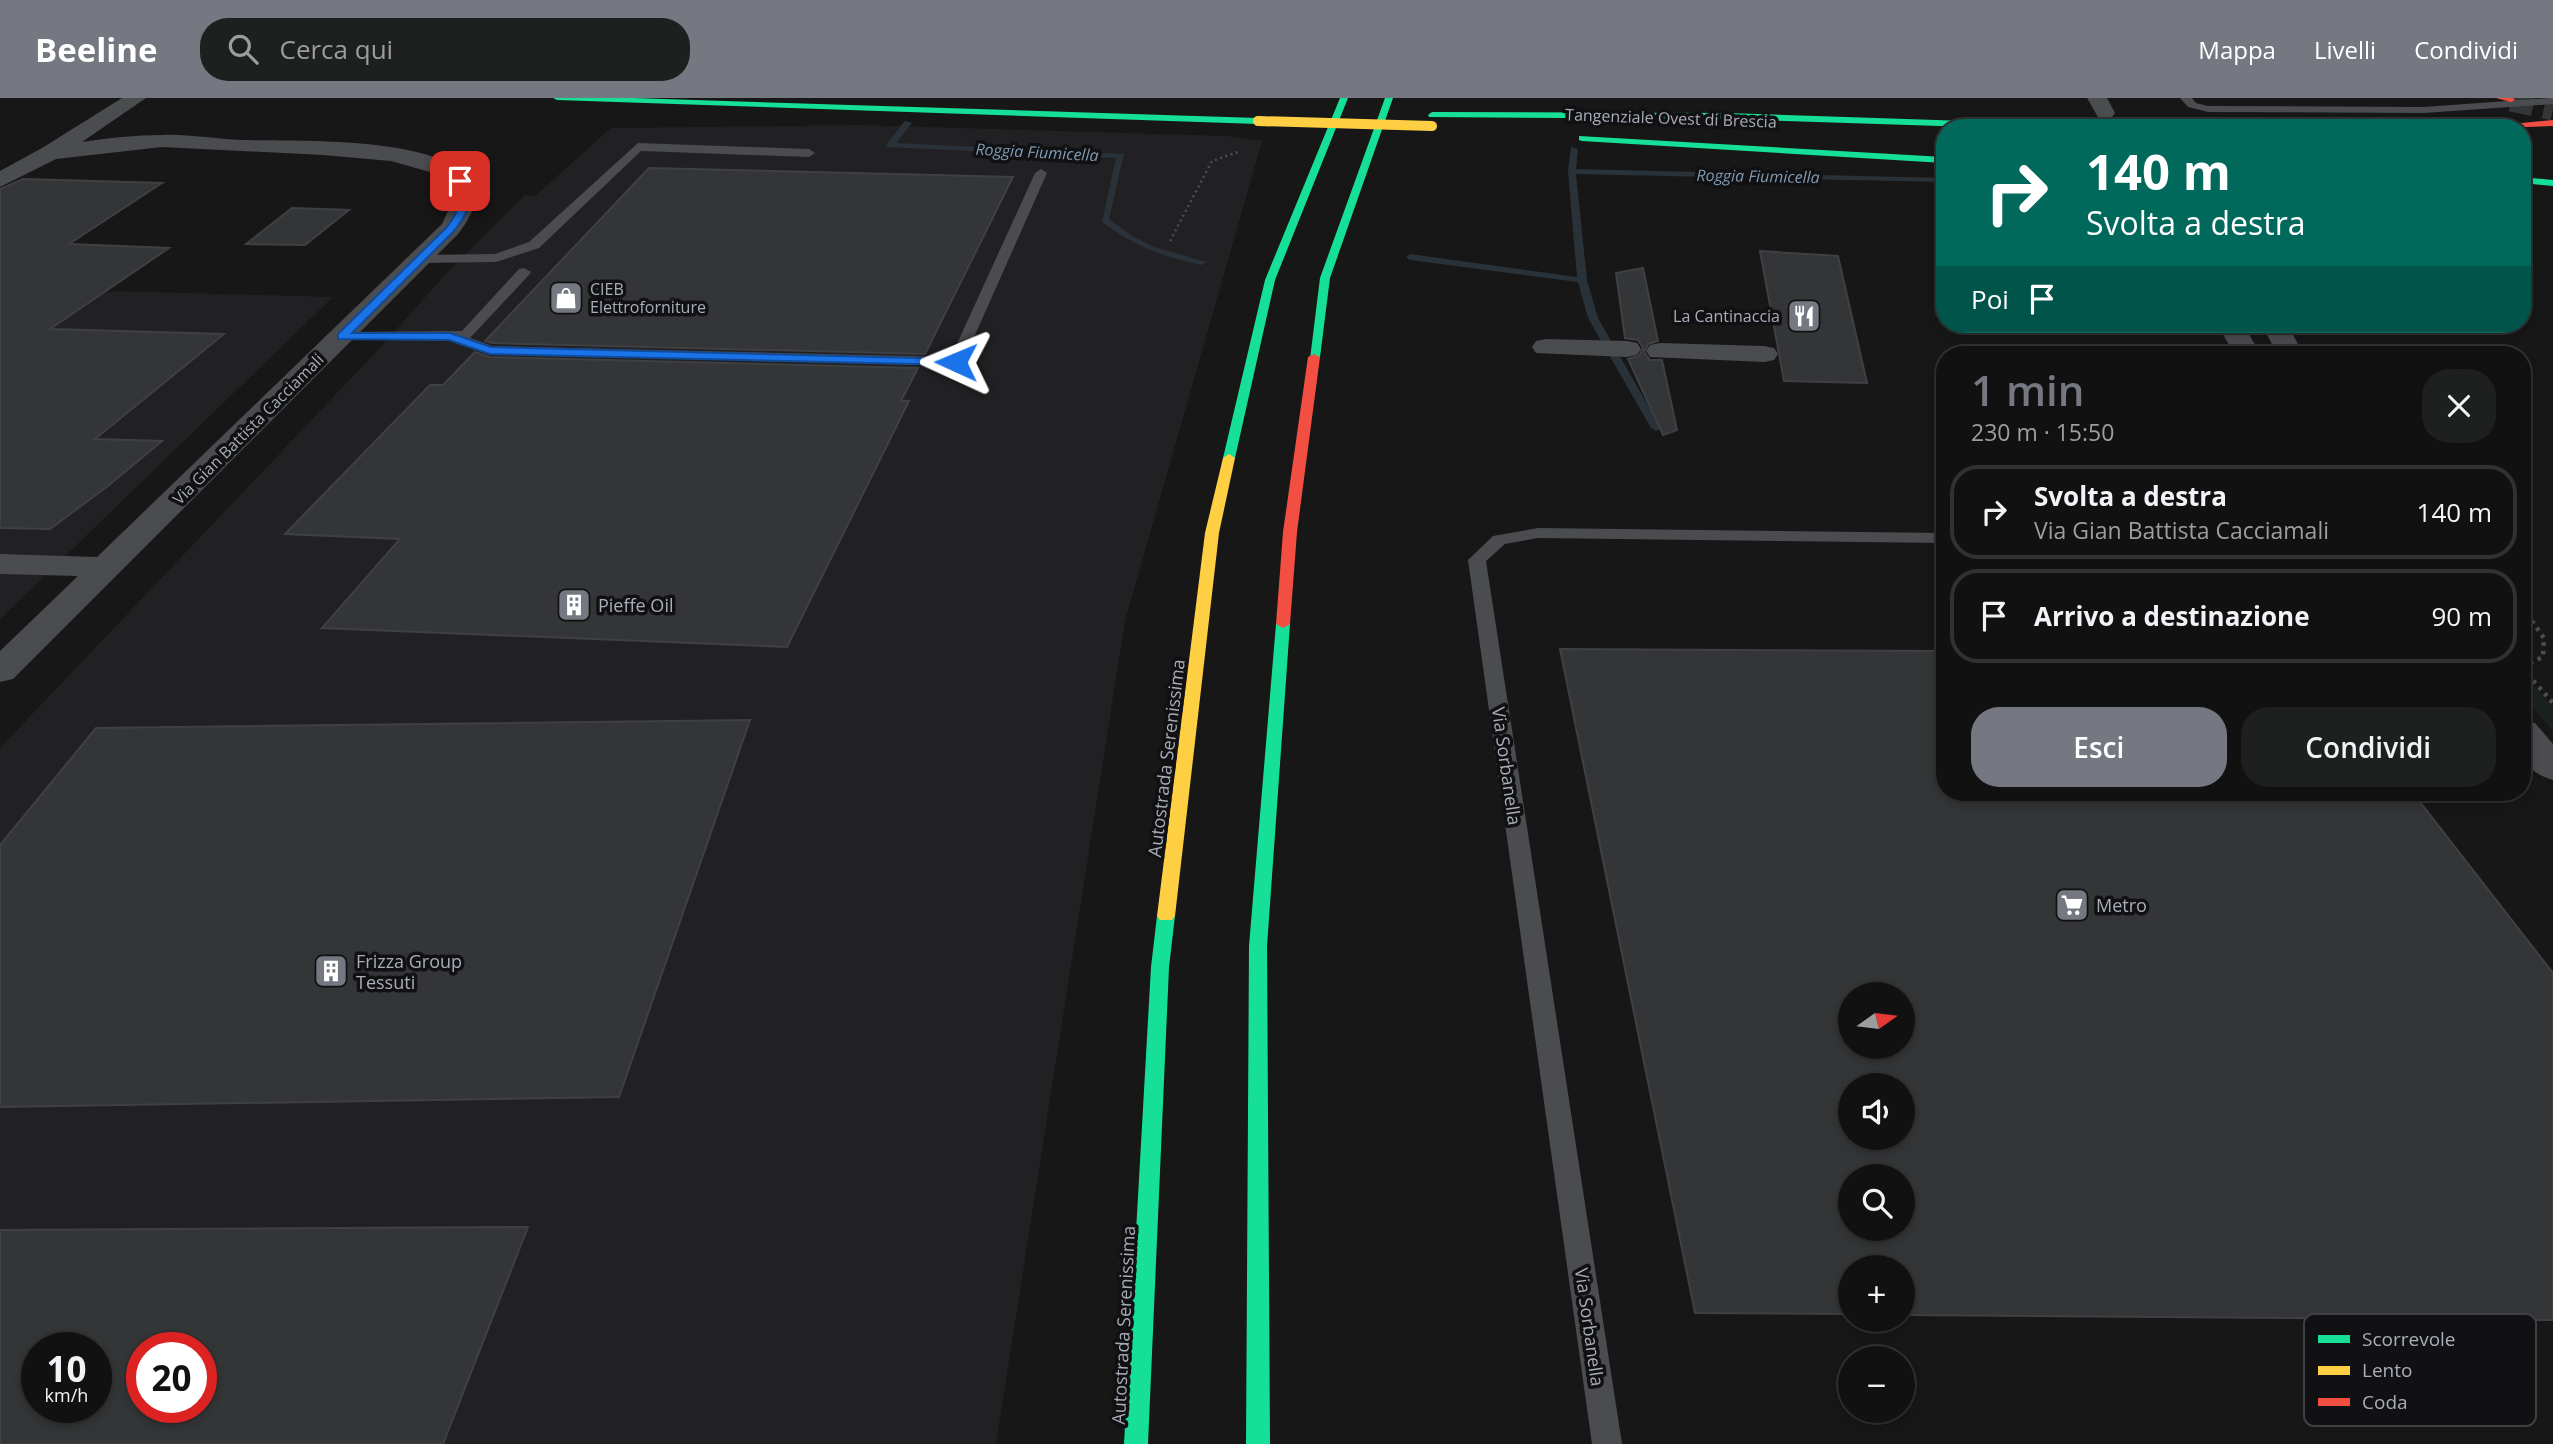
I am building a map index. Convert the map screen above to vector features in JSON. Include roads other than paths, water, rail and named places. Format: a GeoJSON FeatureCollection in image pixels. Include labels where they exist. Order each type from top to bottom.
{"type":"FeatureCollection","features":[{"type":"Feature","properties":{"kind":"highway","name":"Tangenziale Ovest di Brescia"},"geometry":{"type":"LineString","coordinates":[[558,98],[1556,122],[1936,136]]}},
{"type":"Feature","properties":{"kind":"highway","name":"Tangenziale Ovest di Brescia"},"geometry":{"type":"LineString","coordinates":[[840,98],[1260,116]]}},
{"type":"Feature","properties":{"kind":"highway","name":"Autostrada Serenissima"},"geometry":{"type":"LineString","coordinates":[[1136,1444],[1160,967],[1212,533],[1270,280],[1344,98]]}},
{"type":"Feature","properties":{"kind":"highway"},"geometry":{"type":"LineString","coordinates":[[1258,1444],[1258,946],[1290,532],[1325,278],[1389,98]]}},
{"type":"Feature","properties":{"kind":"highway"},"geometry":{"type":"LineString","coordinates":[[1432,120],[1726,116],[1936,123]]}},
{"type":"Feature","properties":{"kind":"highway","name":"Tangenziale Ovest di Brescia"},"geometry":{"type":"LineString","coordinates":[[1432,120],[1461,127],[1936,146]]}},
{"type":"Feature","properties":{"kind":"highway"},"geometry":{"type":"LineString","coordinates":[[2531,125],[2553,123]]}},
{"type":"Feature","properties":{"kind":"highway"},"geometry":{"type":"LineString","coordinates":[[1461,127],[1516,132]]}},
{"type":"Feature","properties":{"kind":"highway"},"geometry":{"type":"LineString","coordinates":[[1571,137],[1936,160]]}},
{"type":"Feature","properties":{"kind":"highway"},"geometry":{"type":"LineString","coordinates":[[2531,167],[2553,168]]}},
{"type":"Feature","properties":{"kind":"highway"},"geometry":{"type":"LineString","coordinates":[[2531,180],[2553,181]]}},
{"type":"Feature","properties":{"kind":"street","name":"Via Gian Battista Cacciamali"},"geometry":{"type":"LineString","coordinates":[[136,98],[124,113],[130,124],[163,141]]}},
{"type":"Feature","properties":{"kind":"street"},"geometry":{"type":"LineString","coordinates":[[0,180],[50,153],[136,98]]}},
{"type":"Feature","properties":{"kind":"street","name":"Via Gian Battista Cacciamali"},"geometry":{"type":"LineString","coordinates":[[0,671],[421,259],[462,213],[466,199],[460,181],[439,167],[413,158],[370,150],[163,141],[101,145],[50,153]]}},
{"type":"Feature","properties":{"kind":"street"},"geometry":{"type":"LineString","coordinates":[[1546,347],[1627,349]]}},
{"type":"Feature","properties":{"kind":"street"},"geometry":{"type":"LineString","coordinates":[[1660,351],[1764,354]]}},
{"type":"Feature","properties":{"kind":"street"},"geometry":{"type":"LineString","coordinates":[[0,564],[107,567]]}},
{"type":"Feature","properties":{"kind":"street"},"geometry":{"type":"LineString","coordinates":[[2531,742],[2553,768]]}},
{"type":"Feature","properties":{"kind":"lane"},"geometry":{"type":"LineString","coordinates":[[2186,98],[2192,105],[2208,109],[2315,110],[2480,108],[2553,101]]}},
{"type":"Feature","properties":{"kind":"lane"},"geometry":{"type":"LineString","coordinates":[[421,259],[496,258],[534,245],[638,147],[809,153]]}},
{"type":"Feature","properties":{"kind":"lane"},"geometry":{"type":"LineString","coordinates":[[450,336],[490,350],[956,362],[1041,173]]}},
{"type":"Feature","properties":{"kind":"lane"},"geometry":{"type":"LineString","coordinates":[[342,336],[466,335],[524,272]]}},
{"type":"Feature","properties":{"kind":"lane","name":"Via Sorbanella"},"geometry":{"type":"LineString","coordinates":[[1607,1444],[1476,559],[1499,540],[1538,533],[1936,538]]}},
{"type":"Feature","properties":{"kind":"waterway","name":"Roggia Fiumicella"},"geometry":{"type":"LineString","coordinates":[[908,123],[890,145],[1121,156],[1105,220],[1140,244],[1202,262]]}},
{"type":"Feature","properties":{"kind":"waterway","name":"Roggia Fiumicella"},"geometry":{"type":"LineString","coordinates":[[1572,171],[1574,149]]}},
{"type":"Feature","properties":{"kind":"waterway","name":"Roggia Fiumicella"},"geometry":{"type":"LineString","coordinates":[[1572,171],[1936,180]]}},
{"type":"Feature","properties":{"kind":"waterway","name":"Roggia Fiumicella"},"geometry":{"type":"LineString","coordinates":[[1572,171],[1582,280]]}},
{"type":"Feature","properties":{"kind":"waterway","name":"Roggia Fiumicella"},"geometry":{"type":"LineString","coordinates":[[1410,257],[1582,280]]}},
{"type":"Feature","properties":{"kind":"waterway","name":"Roggia Fiumicella"},"geometry":{"type":"LineString","coordinates":[[1582,280],[1593,318],[1656,428]]}},
{"type":"Feature","properties":{"kind":"tunnel"},"geometry":{"type":"LineString","coordinates":[[2511,100],[2553,109]]}},
{"type":"Feature","properties":{"kind":"place","name":"CIEB Elettroforniture"},"geometry":{"type":"Point","coordinates":[566,298]}},
{"type":"Feature","properties":{"kind":"place","name":"La Cantinaccia"},"geometry":{"type":"Point","coordinates":[1804,316]}},
{"type":"Feature","properties":{"kind":"place","name":"Pieffe Oil"},"geometry":{"type":"Point","coordinates":[574,605]}},
{"type":"Feature","properties":{"kind":"place","name":"Metro"},"geometry":{"type":"Point","coordinates":[2072,905]}},
{"type":"Feature","properties":{"kind":"place","name":"Frizza Group Tessuti"},"geometry":{"type":"Point","coordinates":[331,971]}}]}
